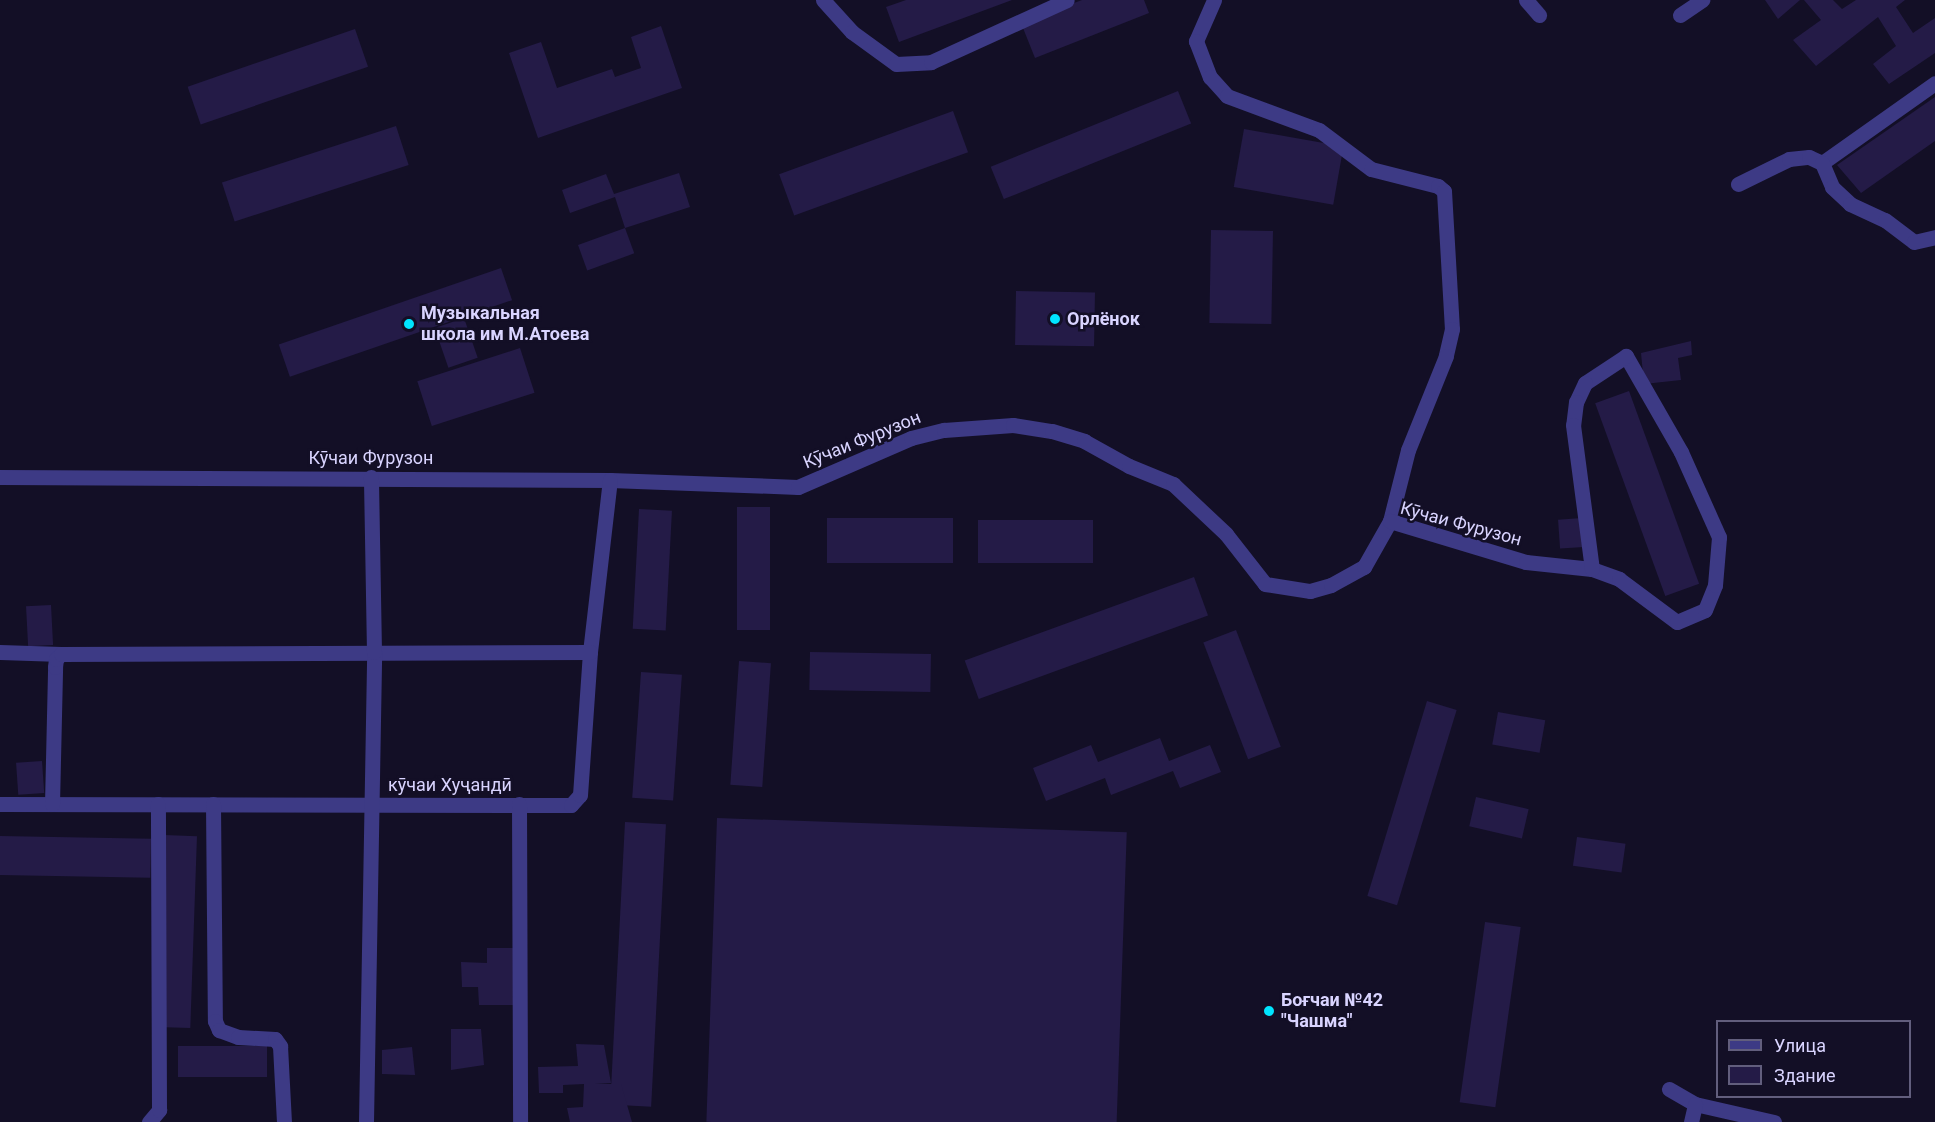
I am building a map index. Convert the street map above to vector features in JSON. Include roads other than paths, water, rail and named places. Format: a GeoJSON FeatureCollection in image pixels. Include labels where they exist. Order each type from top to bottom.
{"type":"FeatureCollection","features":[{"type":"Feature","properties":{"kind":"street"},"geometry":{"type":"LineString","coordinates":[[824,0],[852,32],[896,64],[931,62],[1067,0]]}},
{"type":"Feature","properties":{"kind":"street"},"geometry":{"type":"LineString","coordinates":[[1214,0],[1196,41],[1210,77],[1227,96],[1319,130],[1371,169],[1438,186],[1444,191],[1452,328],[1446,356],[1408,450],[1390,521]]}},
{"type":"Feature","properties":{"kind":"street"},"geometry":{"type":"LineString","coordinates":[[1526,0],[1539,15]]}},
{"type":"Feature","properties":{"kind":"street"},"geometry":{"type":"LineString","coordinates":[[1680,15],[1702,0]]}},
{"type":"Feature","properties":{"kind":"street"},"geometry":{"type":"LineString","coordinates":[[1822,163],[1935,83]]}},
{"type":"Feature","properties":{"kind":"street"},"geometry":{"type":"LineString","coordinates":[[1738,184],[1789,159],[1809,157],[1822,163],[1832,187],[1850,204],[1885,220],[1914,242],[1935,237]]}},
{"type":"Feature","properties":{"kind":"street","name":"Кӯчаи Фурузон"},"geometry":{"type":"LineString","coordinates":[[0,477],[371,477],[610,480],[798,487],[911,438],[944,430],[1013,425],[1052,431],[1084,441],[1129,466],[1173,484],[1226,534],[1265,584],[1284,588],[1320,588],[1364,567],[1390,521],[1526,562],[1592,568],[1619,579],[1677,622],[1705,610],[1715,585],[1719,537],[1681,452],[1626,356],[1585,383],[1576,402],[1575,437],[1592,568]]}},
{"type":"Feature","properties":{"kind":"street"},"geometry":{"type":"LineString","coordinates":[[366,1122],[374,652],[371,477]]}},
{"type":"Feature","properties":{"kind":"street","name":"кӯчаи Хуҷандӣ"},"geometry":{"type":"LineString","coordinates":[[0,804],[571,805],[580,795],[590,652],[610,480]]}},
{"type":"Feature","properties":{"kind":"street"},"geometry":{"type":"LineString","coordinates":[[0,652],[62,654],[590,652]]}},
{"type":"Feature","properties":{"kind":"street"},"geometry":{"type":"LineString","coordinates":[[52,804],[55,667],[62,654]]}},
{"type":"Feature","properties":{"kind":"street"},"geometry":{"type":"LineString","coordinates":[[150,1122],[159,1110],[158,804]]}},
{"type":"Feature","properties":{"kind":"street"},"geometry":{"type":"LineString","coordinates":[[213,804],[215,1021],[219,1030],[238,1038],[275,1039],[280,1046],[284,1122]]}},
{"type":"Feature","properties":{"kind":"street"},"geometry":{"type":"LineString","coordinates":[[519,804],[520,1122]]}},
{"type":"Feature","properties":{"kind":"street"},"geometry":{"type":"LineString","coordinates":[[1669,1089],[1695,1104],[1774,1122]]}},
{"type":"Feature","properties":{"kind":"street"},"geometry":{"type":"LineString","coordinates":[[1690,1122],[1695,1104]]}},
{"type":"Feature","properties":{"kind":"place","name":"Орлёнок"},"geometry":{"type":"Point","coordinates":[1055,319]}},
{"type":"Feature","properties":{"kind":"place","name":"Музыкальная школа им М.Атоева"},"geometry":{"type":"Point","coordinates":[409,324]}},
{"type":"Feature","properties":{"kind":"place","name":"Боғчаи №42 \"Чашма\""},"geometry":{"type":"Point","coordinates":[1269,1011]}}]}
